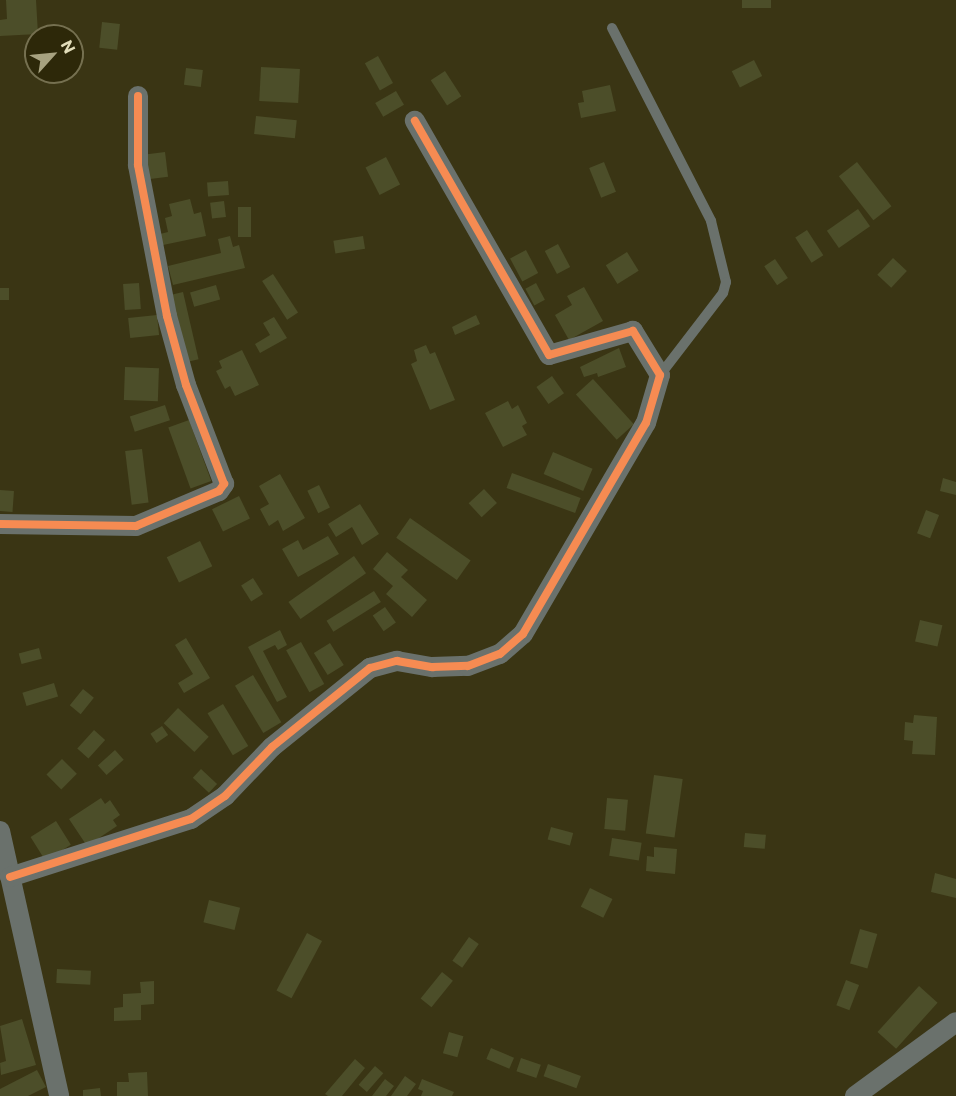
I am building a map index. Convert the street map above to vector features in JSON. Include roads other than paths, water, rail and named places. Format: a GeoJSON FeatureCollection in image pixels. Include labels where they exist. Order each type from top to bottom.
{"type":"FeatureCollection","features":[{"type":"Feature","properties":{"kind":"street"},"geometry":{"type":"LineString","coordinates":[[0,524],[136,526],[219,491],[224,484],[186,385],[166,316],[140,176],[138,96]]}},
{"type":"Feature","properties":{"kind":"street"},"geometry":{"type":"LineString","coordinates":[[10,877],[191,819],[225,796],[272,747],[370,668],[397,661],[432,667],[468,666],[500,654],[523,634],[646,423],[660,375],[633,331],[549,355],[415,121]]}},
{"type":"Feature","properties":{"kind":"street"},"geometry":{"type":"LineString","coordinates":[[0,831],[59,1096]]}},
{"type":"Feature","properties":{"kind":"street"},"geometry":{"type":"LineString","coordinates":[[855,1096],[956,1022]]}},
{"type":"Feature","properties":{"kind":"lane"},"geometry":{"type":"LineString","coordinates":[[612,28],[711,221],[726,282],[723,293],[660,375]]}}]}
